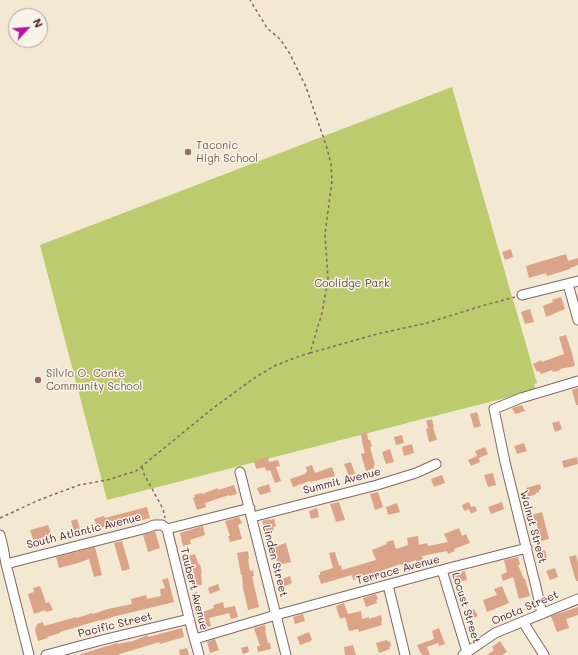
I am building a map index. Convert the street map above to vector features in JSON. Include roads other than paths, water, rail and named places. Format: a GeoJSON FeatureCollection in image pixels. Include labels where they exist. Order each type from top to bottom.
{"type":"FeatureCollection","features":[{"type":"Feature","properties":{"kind":"street"},"geometry":{"type":"LineString","coordinates":[[522,295],[578,281]]}},
{"type":"Feature","properties":{"kind":"street"},"geometry":{"type":"LineString","coordinates":[[568,284],[578,320]]}},
{"type":"Feature","properties":{"kind":"street","name":"Walnut Street"},"geometry":{"type":"LineString","coordinates":[[542,614],[501,446],[494,410],[522,398],[578,381]]}},
{"type":"Feature","properties":{"kind":"street","name":"Summit Avenue"},"geometry":{"type":"LineString","coordinates":[[167,529],[377,485],[416,473],[436,464]]}},
{"type":"Feature","properties":{"kind":"street","name":"Linden Street"},"geometry":{"type":"LineString","coordinates":[[240,472],[286,655]]}},
{"type":"Feature","properties":{"kind":"street","name":"South Atlantic Avenue"},"geometry":{"type":"LineString","coordinates":[[6,564],[154,525],[162,525],[167,529]]}},
{"type":"Feature","properties":{"kind":"street","name":"Taubert Avenue"},"geometry":{"type":"LineString","coordinates":[[167,529],[199,655]]}},
{"type":"Feature","properties":{"kind":"street"},"geometry":{"type":"LineString","coordinates":[[0,535],[29,655]]}},
{"type":"Feature","properties":{"kind":"street","name":"Terrace Avenue"},"geometry":{"type":"LineString","coordinates":[[195,639],[276,615],[527,548]]}},
{"type":"Feature","properties":{"kind":"street","name":"Locust Street"},"geometry":{"type":"LineString","coordinates":[[442,570],[465,654]]}},
{"type":"Feature","properties":{"kind":"street"},"geometry":{"type":"LineString","coordinates":[[388,585],[405,655]]}},
{"type":"Feature","properties":{"kind":"street","name":"Onota Street"},"geometry":{"type":"LineString","coordinates":[[465,654],[495,633],[578,599]]}},
{"type":"Feature","properties":{"kind":"street","name":"Pacific Street"},"geometry":{"type":"LineString","coordinates":[[46,655],[189,619]]}},
{"type":"Feature","properties":{"kind":"street"},"geometry":{"type":"LineString","coordinates":[[523,622],[544,655]]}},
{"type":"Feature","properties":{"kind":"place","name":"Taconic High School"},"geometry":{"type":"Point","coordinates":[188,152]}},
{"type":"Feature","properties":{"kind":"place","name":"Silvio O. Conte Community School"},"geometry":{"type":"Point","coordinates":[38,380]}},
{"type":"Feature","properties":{"kind":"park label","name":"Coolidge Park"},"geometry":{"type":"Point","coordinates":[352,284]}}]}
